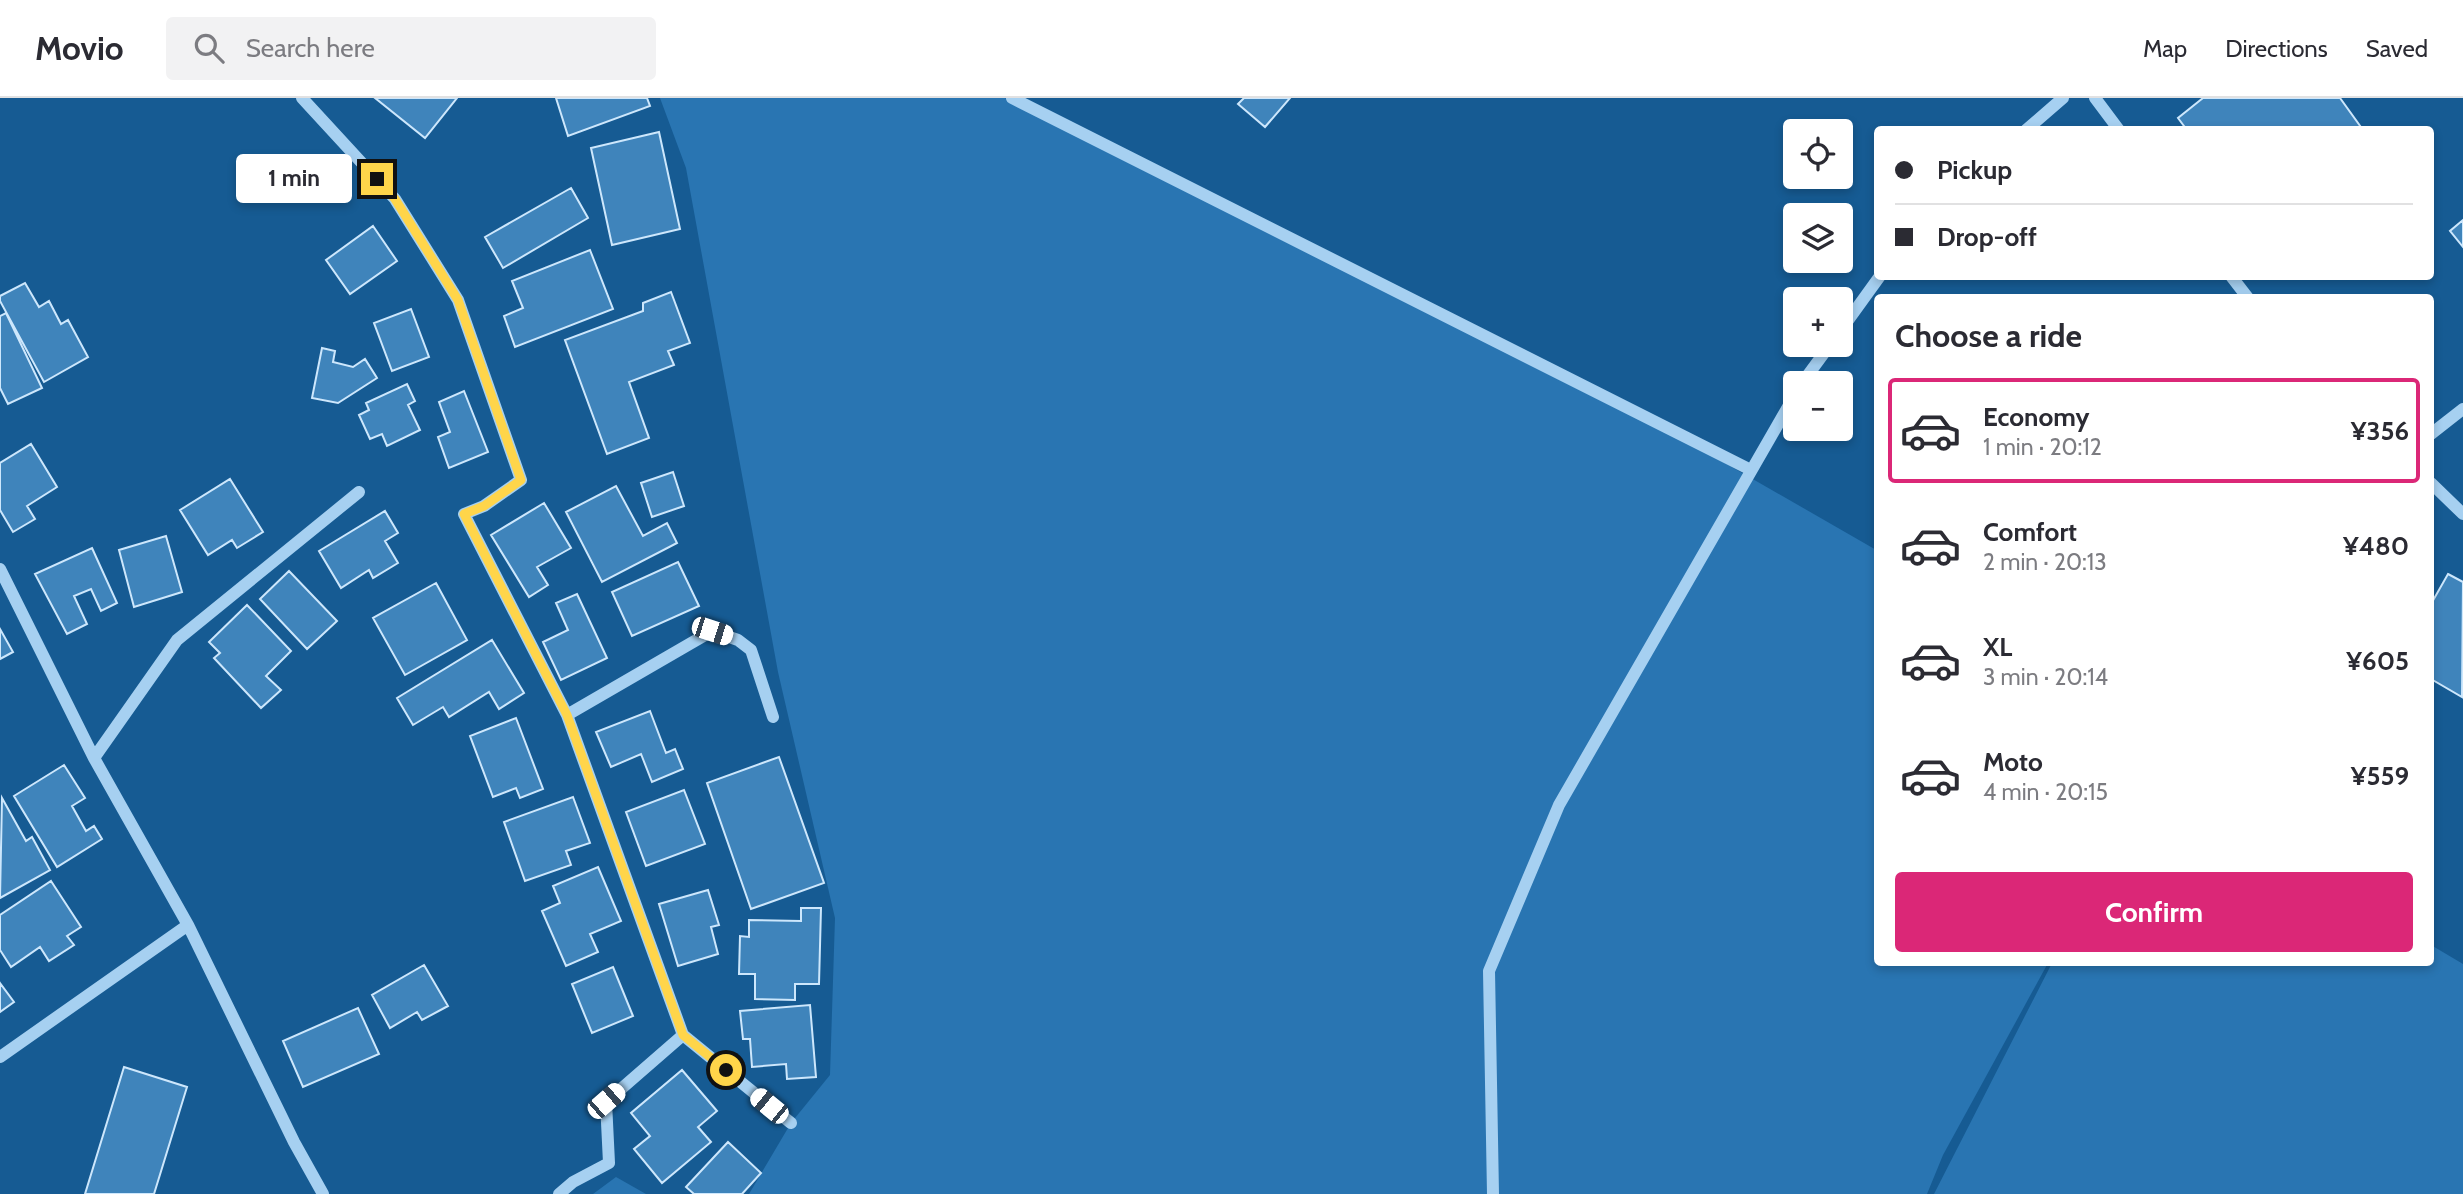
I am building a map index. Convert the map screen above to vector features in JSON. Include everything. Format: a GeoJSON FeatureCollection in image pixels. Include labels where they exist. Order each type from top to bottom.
{"type":"FeatureCollection","features":[{"type":"Feature","properties":{"kind":"street"},"geometry":{"type":"LineString","coordinates":[[302,98],[395,199],[458,300],[521,480],[484,506],[464,514],[567,715],[683,1035],[791,1123]]}},
{"type":"Feature","properties":{"kind":"street"},"geometry":{"type":"LineString","coordinates":[[1012,98],[1751,470]]}},
{"type":"Feature","properties":{"kind":"street"},"geometry":{"type":"LineString","coordinates":[[2031,126],[2063,98]]}},
{"type":"Feature","properties":{"kind":"street"},"geometry":{"type":"LineString","coordinates":[[2095,98],[2116,126]]}},
{"type":"Feature","properties":{"kind":"street"},"geometry":{"type":"LineString","coordinates":[[1853,313],[1877,280]]}},
{"type":"Feature","properties":{"kind":"street"},"geometry":{"type":"LineString","coordinates":[[2234,280],[2245,294]]}},
{"type":"Feature","properties":{"kind":"street"},"geometry":{"type":"LineString","coordinates":[[2434,432],[2463,409]]}},
{"type":"Feature","properties":{"kind":"street"},"geometry":{"type":"LineString","coordinates":[[1493,1194],[1489,971],[1559,805],[1783,415]]}},
{"type":"Feature","properties":{"kind":"street"},"geometry":{"type":"LineString","coordinates":[[2434,486],[2463,514]]}},
{"type":"Feature","properties":{"kind":"street"},"geometry":{"type":"LineString","coordinates":[[94,758],[177,640],[359,492]]}},
{"type":"Feature","properties":{"kind":"street"},"geometry":{"type":"LineString","coordinates":[[0,569],[94,758],[188,925],[294,1142],[323,1194]]}},
{"type":"Feature","properties":{"kind":"street"},"geometry":{"type":"LineString","coordinates":[[567,715],[712,631],[737,640],[751,650],[773,717]]}},
{"type":"Feature","properties":{"kind":"street"},"geometry":{"type":"LineString","coordinates":[[0,1057],[188,925]]}},
{"type":"Feature","properties":{"kind":"street"},"geometry":{"type":"LineString","coordinates":[[559,1194],[573,1182],[609,1163],[606,1101],[683,1035]]}},
{"type":"Feature","properties":{"kind":"shaded area"},"geometry":{"type":"Polygon","coordinates":[[[660,98],[1005,98],[1652,421],[1874,549],[1874,966],[2046,966],[1943,1155],[1927,1194],[749,1194],[791,1123],[830,1075],[835,918],[778,672],[686,168],[660,98]]]}},
{"type":"Feature","properties":{"kind":"shaded area"},"geometry":{"type":"Polygon","coordinates":[[[2434,947],[2463,964],[2463,1194],[1934,1194],[2050,966],[2434,966],[2434,947]]]}},
{"type":"Feature","properties":{"kind":"shaded area"},"geometry":{"type":"Polygon","coordinates":[[[616,1177],[646,1194],[593,1194],[616,1177]]]}},
{"type":"Feature","properties":{"kind":"building"},"geometry":{"type":"Polygon","coordinates":[[[375,98],[457,98],[425,138],[375,98]]]}},
{"type":"Feature","properties":{"kind":"building"},"geometry":{"type":"Polygon","coordinates":[[[556,98],[647,98],[650,106],[568,136],[556,98]]]}},
{"type":"Feature","properties":{"kind":"building"},"geometry":{"type":"Polygon","coordinates":[[[1244,98],[1290,98],[1265,127],[1238,104],[1244,98]]]}},
{"type":"Feature","properties":{"kind":"building"},"geometry":{"type":"Polygon","coordinates":[[[2203,98],[2340,98],[2360,126],[2184,126],[2178,118],[2203,98]]]}},
{"type":"Feature","properties":{"kind":"building"},"geometry":{"type":"Polygon","coordinates":[[[659,132],[680,229],[612,245],[591,148],[659,132]]]}},
{"type":"Feature","properties":{"kind":"building"},"geometry":{"type":"Polygon","coordinates":[[[571,188],[588,218],[503,268],[485,237],[571,188]]]}},
{"type":"Feature","properties":{"kind":"building"},"geometry":{"type":"Polygon","coordinates":[[[2463,220],[2463,247],[2450,231],[2463,220]]]}},
{"type":"Feature","properties":{"kind":"building"},"geometry":{"type":"Polygon","coordinates":[[[373,226],[397,261],[350,294],[326,260],[373,226]]]}},
{"type":"Feature","properties":{"kind":"building"},"geometry":{"type":"Polygon","coordinates":[[[590,250],[613,309],[515,347],[504,316],[523,308],[512,281],[590,250]]]}},
{"type":"Feature","properties":{"kind":"building"},"geometry":{"type":"Polygon","coordinates":[[[25,283],[39,307],[49,301],[61,324],[68,320],[88,357],[44,382],[0,301],[0,296],[25,283]]]}},
{"type":"Feature","properties":{"kind":"building"},"geometry":{"type":"Polygon","coordinates":[[[671,292],[690,343],[668,351],[674,365],[629,382],[649,438],[607,454],[565,340],[643,311],[643,303],[671,292]]]}},
{"type":"Feature","properties":{"kind":"building"},"geometry":{"type":"Polygon","coordinates":[[[411,309],[429,357],[392,371],[374,323],[411,309]]]}},
{"type":"Feature","properties":{"kind":"building"},"geometry":{"type":"Polygon","coordinates":[[[6,313],[42,388],[8,404],[0,388],[0,316],[6,313]]]}},
{"type":"Feature","properties":{"kind":"building"},"geometry":{"type":"Polygon","coordinates":[[[322,348],[335,351],[333,362],[353,367],[365,359],[377,378],[338,403],[312,398],[322,348]]]}},
{"type":"Feature","properties":{"kind":"building"},"geometry":{"type":"Polygon","coordinates":[[[407,384],[415,401],[408,405],[420,430],[387,446],[382,434],[370,439],[359,415],[369,410],[366,403],[407,384]]]}},
{"type":"Feature","properties":{"kind":"building"},"geometry":{"type":"Polygon","coordinates":[[[464,391],[488,452],[449,468],[438,437],[450,432],[439,402],[464,391]]]}},
{"type":"Feature","properties":{"kind":"building"},"geometry":{"type":"Polygon","coordinates":[[[31,444],[57,487],[27,506],[35,519],[13,532],[0,510],[0,463],[31,444]]]}},
{"type":"Feature","properties":{"kind":"building"},"geometry":{"type":"Polygon","coordinates":[[[673,472],[684,506],[652,517],[641,483],[673,472]]]}},
{"type":"Feature","properties":{"kind":"building"},"geometry":{"type":"Polygon","coordinates":[[[230,479],[263,532],[237,548],[232,540],[208,555],[180,510],[230,479]]]}},
{"type":"Feature","properties":{"kind":"building"},"geometry":{"type":"Polygon","coordinates":[[[616,486],[643,536],[667,523],[677,543],[602,582],[566,512],[616,486]]]}},
{"type":"Feature","properties":{"kind":"building"},"geometry":{"type":"Polygon","coordinates":[[[544,503],[571,548],[537,567],[548,585],[529,597],[491,535],[544,503]]]}},
{"type":"Feature","properties":{"kind":"building"},"geometry":{"type":"Polygon","coordinates":[[[385,511],[398,533],[385,541],[398,563],[373,578],[369,570],[341,588],[319,551],[385,511]]]}},
{"type":"Feature","properties":{"kind":"building"},"geometry":{"type":"Polygon","coordinates":[[[166,536],[182,592],[134,607],[119,550],[166,536]]]}},
{"type":"Feature","properties":{"kind":"building"},"geometry":{"type":"Polygon","coordinates":[[[92,548],[117,603],[101,611],[91,589],[74,596],[87,624],[67,634],[35,574],[92,548]]]}},
{"type":"Feature","properties":{"kind":"building"},"geometry":{"type":"Polygon","coordinates":[[[678,562],[699,606],[632,636],[612,592],[678,562]]]}},
{"type":"Feature","properties":{"kind":"building"},"geometry":{"type":"Polygon","coordinates":[[[289,571],[337,621],[307,649],[260,599],[289,571]]]}},
{"type":"Feature","properties":{"kind":"building"},"geometry":{"type":"Polygon","coordinates":[[[2448,574],[2463,582],[2462,697],[2434,681],[2434,599],[2448,574]]]}},
{"type":"Feature","properties":{"kind":"building"},"geometry":{"type":"Polygon","coordinates":[[[436,583],[467,640],[405,675],[373,618],[436,583]]]}},
{"type":"Feature","properties":{"kind":"building"},"geometry":{"type":"Polygon","coordinates":[[[577,594],[607,658],[561,680],[543,642],[568,630],[556,603],[577,594]]]}},
{"type":"Feature","properties":{"kind":"building"},"geometry":{"type":"Polygon","coordinates":[[[247,605],[291,651],[266,676],[281,690],[261,708],[214,658],[220,653],[209,642],[247,605]]]}},
{"type":"Feature","properties":{"kind":"building"},"geometry":{"type":"Polygon","coordinates":[[[0,629],[13,652],[0,659],[0,629]]]}},
{"type":"Feature","properties":{"kind":"building"},"geometry":{"type":"Polygon","coordinates":[[[492,640],[524,693],[499,709],[489,692],[449,717],[443,707],[413,725],[397,698],[492,640]]]}},
{"type":"Feature","properties":{"kind":"building"},"geometry":{"type":"Polygon","coordinates":[[[650,711],[666,753],[675,749],[683,769],[652,782],[641,754],[611,767],[596,732],[650,711]]]}},
{"type":"Feature","properties":{"kind":"building"},"geometry":{"type":"Polygon","coordinates":[[[516,718],[543,789],[520,798],[516,788],[493,797],[470,736],[516,718]]]}},
{"type":"Feature","properties":{"kind":"building"},"geometry":{"type":"Polygon","coordinates":[[[779,757],[824,883],[751,909],[707,783],[779,757]]]}},
{"type":"Feature","properties":{"kind":"building"},"geometry":{"type":"Polygon","coordinates":[[[64,765],[85,798],[72,806],[86,831],[94,826],[102,839],[57,867],[14,796],[64,765]]]}},
{"type":"Feature","properties":{"kind":"building"},"geometry":{"type":"Polygon","coordinates":[[[684,790],[705,844],[646,866],[626,812],[684,790]]]}},
{"type":"Feature","properties":{"kind":"building"},"geometry":{"type":"Polygon","coordinates":[[[573,797],[590,843],[566,851],[571,865],[525,881],[504,822],[573,797]]]}},
{"type":"Feature","properties":{"kind":"building"},"geometry":{"type":"Polygon","coordinates":[[[2,798],[26,841],[32,837],[50,870],[0,898],[2,798]]]}},
{"type":"Feature","properties":{"kind":"building"},"geometry":{"type":"Polygon","coordinates":[[[598,867],[621,921],[590,934],[598,952],[566,966],[542,911],[560,903],[553,886],[598,867]]]}},
{"type":"Feature","properties":{"kind":"building"},"geometry":{"type":"Polygon","coordinates":[[[51,881],[81,927],[67,936],[74,945],[49,961],[40,947],[11,967],[0,950],[0,915],[51,881]]]}},
{"type":"Feature","properties":{"kind":"building"},"geometry":{"type":"Polygon","coordinates":[[[708,890],[719,925],[711,927],[718,954],[678,966],[659,904],[708,890]]]}},
{"type":"Feature","properties":{"kind":"building"},"geometry":{"type":"Polygon","coordinates":[[[801,908],[821,908],[819,984],[795,984],[795,1000],[755,999],[755,974],[739,974],[740,936],[749,937],[749,920],[801,921],[801,908]]]}},
{"type":"Feature","properties":{"kind":"building"},"geometry":{"type":"Polygon","coordinates":[[[424,965],[448,1006],[422,1020],[417,1012],[390,1028],[372,995],[424,965]]]}},
{"type":"Feature","properties":{"kind":"building"},"geometry":{"type":"Polygon","coordinates":[[[613,967],[633,1016],[592,1033],[572,984],[613,967]]]}},
{"type":"Feature","properties":{"kind":"building"},"geometry":{"type":"Polygon","coordinates":[[[0,983],[14,1002],[0,1012],[0,983]]]}},
{"type":"Feature","properties":{"kind":"building"},"geometry":{"type":"Polygon","coordinates":[[[810,1005],[816,1077],[787,1079],[786,1064],[752,1067],[750,1039],[743,1039],[740,1011],[810,1005]]]}},
{"type":"Feature","properties":{"kind":"building"},"geometry":{"type":"Polygon","coordinates":[[[358,1008],[379,1054],[303,1087],[283,1041],[358,1008]]]}},
{"type":"Feature","properties":{"kind":"building"},"geometry":{"type":"Polygon","coordinates":[[[124,1067],[187,1087],[154,1194],[85,1194],[124,1067]]]}},
{"type":"Feature","properties":{"kind":"building"},"geometry":{"type":"Polygon","coordinates":[[[682,1070],[717,1111],[698,1127],[711,1142],[662,1183],[634,1149],[650,1136],[631,1113],[682,1070]]]}},
{"type":"Feature","properties":{"kind":"building"},"geometry":{"type":"Polygon","coordinates":[[[728,1142],[761,1173],[742,1194],[694,1194],[686,1187],[728,1142]]]}},
{"type":"Feature","properties":{"kind":"route"},"geometry":{"type":"LineString","coordinates":[[377,179],[395,199],[458,300],[521,480],[484,506],[464,514],[567,715],[683,1035],[726,1070]]}}]}
